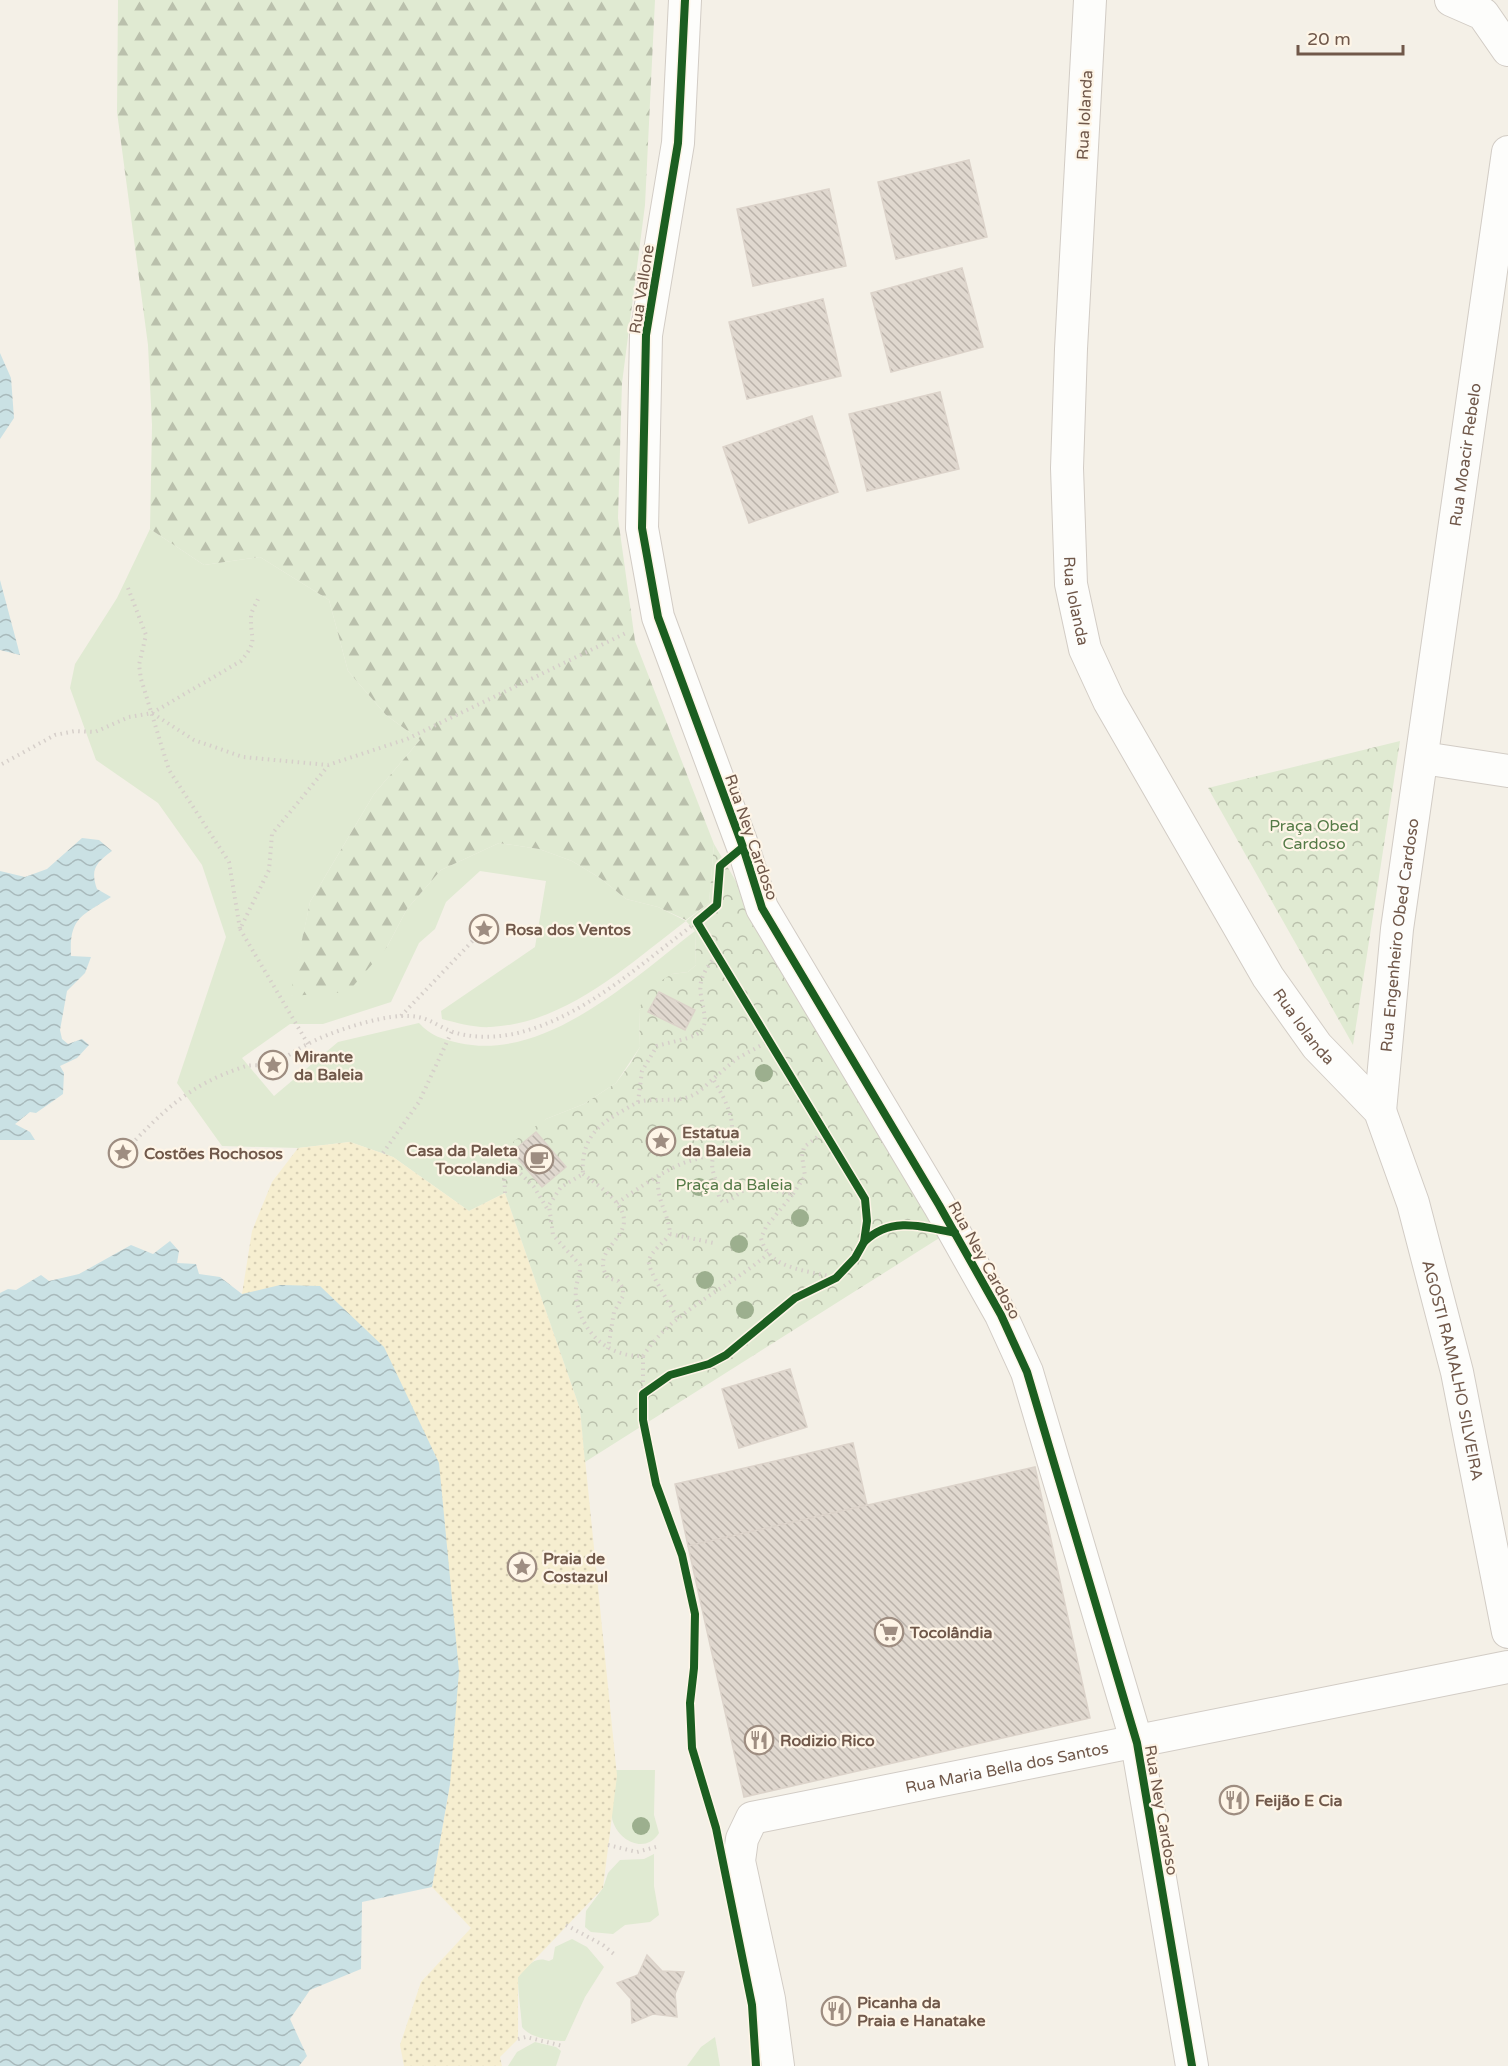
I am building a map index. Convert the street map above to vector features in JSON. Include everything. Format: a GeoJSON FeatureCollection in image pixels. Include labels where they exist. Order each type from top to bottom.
{"type":"FeatureCollection","features":[{"type":"Feature","properties":{"kind":"street","name":"Rua Vallone"},"geometry":{"type":"LineString","coordinates":[[658,617],[642,528],[646,335],[678,143],[685,0]]}},
{"type":"Feature","properties":{"kind":"street","name":"Rua Iolanda"},"geometry":{"type":"LineString","coordinates":[[1090,0],[1071,349],[1067,468],[1071,584],[1085,649],[1109,701],[1268,977],[1317,1046],[1380,1111]]}},
{"type":"Feature","properties":{"kind":"street"},"geometry":{"type":"LineString","coordinates":[[1451,0],[1483,14],[1508,50]]}},
{"type":"Feature","properties":{"kind":"street","name":"Rua Moacir Rebelo"},"geometry":{"type":"LineString","coordinates":[[1423,758],[1508,152]]}},
{"type":"Feature","properties":{"kind":"street","name":"Rua Ney Cardoso"},"geometry":{"type":"LineString","coordinates":[[658,617],[744,847],[762,908],[939,1205],[1001,1315],[1027,1372],[1137,1743],[1192,2066]]}},
{"type":"Feature","properties":{"kind":"street","name":"Rua Engenheiro Obed Cardoso"},"geometry":{"type":"LineString","coordinates":[[1380,1111],[1397,929],[1423,758]]}},
{"type":"Feature","properties":{"kind":"street"},"geometry":{"type":"LineString","coordinates":[[1423,758],[1508,771]]}},
{"type":"Feature","properties":{"kind":"street","name":"AGOSTI RAMALHO SILVEIRA"},"geometry":{"type":"LineString","coordinates":[[1380,1111],[1413,1203],[1457,1372],[1508,1632]]}},
{"type":"Feature","properties":{"kind":"street","name":"Rua Maria Bella dos Santos"},"geometry":{"type":"LineString","coordinates":[[778,2066],[769,1999],[739,1861],[742,1839],[753,1818],[1508,1667]]}},
{"type":"Feature","properties":{"kind":"path"},"geometry":{"type":"LineString","coordinates":[[128,588],[146,634],[139,665],[169,770],[229,862],[240,929],[308,1044]]}},
{"type":"Feature","properties":{"kind":"path"},"geometry":{"type":"LineString","coordinates":[[2,765],[55,735],[75,731],[95,732],[129,717],[152,713],[241,661],[251,649],[254,634],[250,616],[258,599]]}},
{"type":"Feature","properties":{"kind":"path"},"geometry":{"type":"LineString","coordinates":[[152,713],[194,740],[243,757],[328,765],[407,738],[658,617]]}},
{"type":"Feature","properties":{"kind":"path"},"geometry":{"type":"LineString","coordinates":[[240,929],[269,870],[272,834],[328,765]]}},
{"type":"Feature","properties":{"kind":"path"},"geometry":{"type":"LineString","coordinates":[[123,1153],[156,1118],[194,1087],[246,1066],[273,1065],[308,1044],[338,1032],[401,1016],[430,1018],[452,1031],[468,1035],[497,1036],[524,1032],[545,1024],[595,996],[700,919],[702,930]]}},
{"type":"Feature","properties":{"kind":"path"},"geometry":{"type":"LineString","coordinates":[[401,1016],[484,929]]}},
{"type":"Feature","properties":{"kind":"path"},"geometry":{"type":"LineString","coordinates":[[712,946],[723,963]]}},
{"type":"Feature","properties":{"kind":"path"},"geometry":{"type":"LineString","coordinates":[[638,1102],[642,1071],[657,1046],[696,1035],[704,1028],[706,1016],[700,1005],[701,980],[717,954]]}},
{"type":"Feature","properties":{"kind":"path"},"geometry":{"type":"LineString","coordinates":[[382,1153],[418,1102],[452,1031]]}},
{"type":"Feature","properties":{"kind":"path"},"geometry":{"type":"LineString","coordinates":[[763,1031],[775,1051]]}},
{"type":"Feature","properties":{"kind":"path"},"geometry":{"type":"LineString","coordinates":[[608,1350],[614,1312],[623,1292],[621,1284],[608,1278],[603,1267],[606,1250],[623,1233],[622,1212],[617,1203],[583,1174],[582,1160],[587,1139],[610,1118],[638,1102],[650,1099],[682,1099],[695,1094],[736,1059],[769,1041]]}},
{"type":"Feature","properties":{"kind":"path"},"geometry":{"type":"LineString","coordinates":[[617,1203],[680,1165],[714,1154],[732,1136],[734,1128],[728,1106],[713,1079]]}},
{"type":"Feature","properties":{"kind":"path"},"geometry":{"type":"LineString","coordinates":[[818,1122],[830,1142]]}},
{"type":"Feature","properties":{"kind":"path"},"geometry":{"type":"LineString","coordinates":[[824,1132],[804,1148],[802,1156],[805,1176],[763,1232],[763,1245],[788,1266],[836,1278]]}},
{"type":"Feature","properties":{"kind":"path"},"geometry":{"type":"LineString","coordinates":[[714,1154],[712,1174],[718,1185],[718,1195],[723,1202],[749,1188],[793,1194]]}},
{"type":"Feature","properties":{"kind":"path"},"geometry":{"type":"LineString","coordinates":[[505,1193],[504,1171],[514,1167],[534,1187],[548,1210],[553,1235],[580,1265],[576,1296],[588,1328],[608,1350],[643,1356]]}},
{"type":"Feature","properties":{"kind":"path"},"geometry":{"type":"LineString","coordinates":[[548,1210],[555,1193],[583,1174]]}},
{"type":"Feature","properties":{"kind":"path"},"geometry":{"type":"LineString","coordinates":[[659,1176],[658,1196],[667,1212],[670,1234],[649,1260],[649,1271],[662,1287],[677,1318]]}},
{"type":"Feature","properties":{"kind":"path"},"geometry":{"type":"LineString","coordinates":[[670,1234],[714,1243]]}},
{"type":"Feature","properties":{"kind":"path"},"geometry":{"type":"LineString","coordinates":[[645,1395],[643,1356],[657,1337],[677,1318],[734,1282],[769,1252]]}},
{"type":"Feature","properties":{"kind":"path"},"geometry":{"type":"LineString","coordinates":[[825,1283],[842,1272]]}},
{"type":"Feature","properties":{"kind":"path"},"geometry":{"type":"LineString","coordinates":[[608,1845],[637,1852],[656,1847]]}},
{"type":"Feature","properties":{"kind":"path"},"geometry":{"type":"LineString","coordinates":[[566,1925],[603,1945],[615,1955]]}},
{"type":"Feature","properties":{"kind":"path"},"geometry":{"type":"LineString","coordinates":[[518,2039],[526,2037],[563,2046]]}},
{"type":"Feature","properties":{"kind":"green space"},"geometry":{"type":"Polygon","coordinates":[[[118,0],[655,0],[645,205],[622,383],[618,518],[635,641],[714,844],[709,903],[686,920],[658,907],[626,899],[600,878],[572,861],[539,849],[499,843],[441,870],[407,909],[387,947],[348,992],[290,996],[310,902],[374,794],[420,740],[386,715],[348,671],[329,600],[260,557],[204,565],[150,529],[152,425],[148,345],[117,112],[118,0]]]}},
{"type":"Feature","properties":{"kind":"green space"},"geometry":{"type":"Polygon","coordinates":[[[150,529],[204,565],[260,557],[329,600],[348,671],[386,715],[420,740],[374,794],[310,902],[291,996],[387,947],[407,909],[441,870],[499,843],[539,849],[572,861],[600,878],[626,899],[658,907],[686,921],[596,989],[546,1015],[519,1023],[491,1027],[460,1024],[442,1019],[441,1011],[535,947],[546,881],[480,871],[446,902],[435,929],[419,943],[391,1002],[323,1024],[290,1024],[242,1058],[274,1096],[338,1042],[419,1023],[432,1034],[447,1040],[491,1046],[523,1040],[555,1029],[615,993],[695,931],[696,965],[688,972],[672,974],[639,1010],[640,1047],[616,1083],[584,1104],[546,1119],[500,1169],[505,1193],[469,1211],[393,1157],[350,1142],[298,1148],[222,1146],[177,1083],[226,937],[202,865],[158,803],[96,760],[70,688],[75,664],[117,598],[150,529]]]}},
{"type":"Feature","properties":{"kind":"green space","name":"Praça Obed Cardoso"},"geometry":{"type":"Polygon","coordinates":[[[1400,741],[1353,1045],[1208,788],[1400,741]]]}},
{"type":"Feature","properties":{"kind":"green space","name":"Praça da Baleia"},"geometry":{"type":"Polygon","coordinates":[[[714,844],[944,1235],[585,1462],[580,1409],[505,1193],[500,1169],[514,1141],[546,1119],[584,1104],[616,1083],[640,1047],[639,1010],[646,990],[672,974],[688,972],[696,965],[695,931],[686,921],[709,903],[714,844]]]}},
{"type":"Feature","properties":{"kind":"green space"},"geometry":{"type":"Polygon","coordinates":[[[616,1770],[655,1770],[654,1815],[659,1833],[647,1843],[634,1843],[627,1840],[616,1829],[613,1822],[616,1770]]]}},
{"type":"Feature","properties":{"kind":"green space"},"geometry":{"type":"Polygon","coordinates":[[[654,1854],[654,1886],[659,1915],[650,1922],[625,1925],[613,1934],[591,1932],[585,1927],[586,1911],[603,1888],[608,1873],[620,1860],[644,1859],[654,1854]]]}},
{"type":"Feature","properties":{"kind":"green space"},"geometry":{"type":"Polygon","coordinates":[[[572,1939],[587,1947],[604,1967],[585,1997],[565,2041],[530,2034],[522,2027],[518,1977],[535,1961],[553,1959],[555,1947],[572,1939]]]}},
{"type":"Feature","properties":{"kind":"green space"},"geometry":{"type":"Polygon","coordinates":[[[715,2037],[720,2066],[687,2066],[701,2047],[715,2037]]]}},
{"type":"Feature","properties":{"kind":"green space"},"geometry":{"type":"Polygon","coordinates":[[[535,2042],[556,2047],[561,2051],[556,2066],[508,2066],[517,2052],[535,2042]]]}},
{"type":"Feature","properties":{"kind":"sand","name":"Praia de Costazul"},"geometry":{"type":"Polygon","coordinates":[[[350,1142],[393,1157],[469,1211],[505,1193],[580,1409],[617,1776],[603,1888],[518,1977],[518,2039],[500,2057],[502,2066],[404,2066],[400,2045],[421,1982],[471,1928],[432,1887],[450,1784],[242,1294],[252,1231],[272,1182],[298,1148],[350,1142]]]}},
{"type":"Feature","properties":{"kind":"water"},"geometry":{"type":"Polygon","coordinates":[[[0,353],[11,378],[14,418],[0,439],[0,353]]]}},
{"type":"Feature","properties":{"kind":"water"},"geometry":{"type":"Polygon","coordinates":[[[0,580],[20,655],[0,650],[0,580]]]}},
{"type":"Feature","properties":{"kind":"water"},"geometry":{"type":"Polygon","coordinates":[[[82,838],[99,840],[112,851],[98,863],[94,871],[97,889],[111,897],[79,919],[72,933],[71,956],[91,957],[85,973],[67,991],[60,1030],[62,1039],[68,1044],[82,1039],[89,1045],[77,1058],[60,1066],[64,1073],[63,1094],[36,1113],[30,1112],[15,1124],[30,1132],[35,1140],[0,1140],[0,871],[25,877],[47,869],[82,838]]]}},
{"type":"Feature","properties":{"kind":"water"},"geometry":{"type":"Polygon","coordinates":[[[170,1241],[179,1251],[177,1263],[196,1264],[199,1274],[220,1277],[242,1294],[280,1285],[320,1286],[384,1347],[439,1463],[459,1671],[450,1784],[432,1887],[362,1902],[361,1969],[310,1990],[290,2019],[307,2056],[299,2066],[0,2066],[0,1293],[8,1289],[16,1290],[41,1275],[49,1281],[79,1274],[131,1245],[153,1254],[170,1241]]]}},
{"type":"Feature","properties":{"kind":"building"},"geometry":{"type":"Polygon","coordinates":[[[969,160],[987,237],[896,259],[878,182],[969,160]]]}},
{"type":"Feature","properties":{"kind":"building"},"geometry":{"type":"Polygon","coordinates":[[[829,189],[846,266],[753,286],[737,209],[829,189]]]}},
{"type":"Feature","properties":{"kind":"building"},"geometry":{"type":"Polygon","coordinates":[[[962,268],[983,347],[891,372],[871,293],[962,268]]]}},
{"type":"Feature","properties":{"kind":"building"},"geometry":{"type":"Polygon","coordinates":[[[823,299],[841,376],[747,399],[729,322],[823,299]]]}},
{"type":"Feature","properties":{"kind":"building"},"geometry":{"type":"Polygon","coordinates":[[[940,392],[959,469],[867,491],[849,414],[940,392]]]}},
{"type":"Feature","properties":{"kind":"building"},"geometry":{"type":"Polygon","coordinates":[[[812,416],[838,492],[749,523],[723,447],[812,416]]]}},
{"type":"Feature","properties":{"kind":"building"},"geometry":{"type":"Polygon","coordinates":[[[659,992],[695,1010],[685,1030],[648,1012],[659,992]]]}},
{"type":"Feature","properties":{"kind":"building","name":"Casa da Paleta Tocolandia"},"geometry":{"type":"Polygon","coordinates":[[[536,1132],[566,1167],[542,1187],[512,1152],[536,1132]]]}},
{"type":"Feature","properties":{"kind":"building"},"geometry":{"type":"Polygon","coordinates":[[[790,1369],[807,1427],[739,1448],[722,1389],[790,1369]]]}},
{"type":"Feature","properties":{"kind":"building"},"geometry":{"type":"Polygon","coordinates":[[[853,1443],[867,1505],[688,1546],[675,1484],[853,1443]]]}},
{"type":"Feature","properties":{"kind":"building","name":"Tocolândia"},"geometry":{"type":"Polygon","coordinates":[[[1035,1467],[1090,1718],[744,1797],[688,1546],[1035,1467]]]}},
{"type":"Feature","properties":{"kind":"building"},"geometry":{"type":"Polygon","coordinates":[[[647,1955],[662,1971],[684,1972],[675,1994],[677,2017],[653,2014],[632,2023],[631,1999],[617,1983],[638,1975],[647,1955]]]}},
{"type":"Feature","properties":{"kind":"cycle path"},"geometry":{"type":"LineString","coordinates":[[685,0],[678,143],[646,335],[642,528],[658,617],[743,847],[762,908],[939,1205],[1001,1315],[1027,1372],[1137,1743],[1192,2066]]}},
{"type":"Feature","properties":{"kind":"cycle path"},"geometry":{"type":"LineString","coordinates":[[743,847],[720,866],[717,905],[697,922],[865,1199],[867,1221],[864,1242],[855,1258],[836,1278],[795,1298],[726,1355],[709,1364],[670,1375],[643,1394],[643,1420],[656,1484],[682,1555],[695,1614],[694,1668],[690,1703],[692,1748],[716,1828],[752,2005],[756,2066]]}},
{"type":"Feature","properties":{"kind":"cycle path"},"geometry":{"type":"LineString","coordinates":[[864,1242],[874,1234],[896,1226],[919,1226],[955,1233]]}},
{"type":"Feature","properties":{"kind":"place","name":"Rosa dos Ventos"},"geometry":{"type":"Point","coordinates":[484,929]}},
{"type":"Feature","properties":{"kind":"place","name":"Mirante da Baleia"},"geometry":{"type":"Point","coordinates":[273,1065]}},
{"type":"Feature","properties":{"kind":"place","name":"Estatua da Baleia"},"geometry":{"type":"Point","coordinates":[661,1141]}},
{"type":"Feature","properties":{"kind":"place","name":"Costões Rochosos"},"geometry":{"type":"Point","coordinates":[123,1153]}},
{"type":"Feature","properties":{"kind":"place","name":"Casa da Paleta Tocolandia"},"geometry":{"type":"Point","coordinates":[539,1159]}},
{"type":"Feature","properties":{"kind":"place","name":"Praia de Costazul"},"geometry":{"type":"Point","coordinates":[522,1567]}},
{"type":"Feature","properties":{"kind":"place","name":"Tocolândia"},"geometry":{"type":"Point","coordinates":[889,1632]}},
{"type":"Feature","properties":{"kind":"place","name":"Rodizio Rico"},"geometry":{"type":"Point","coordinates":[759,1740]}},
{"type":"Feature","properties":{"kind":"place","name":"Feijão E Cia"},"geometry":{"type":"Point","coordinates":[1234,1800]}},
{"type":"Feature","properties":{"kind":"place","name":"Picanha da Praia e Hanatake"},"geometry":{"type":"Point","coordinates":[836,2011]}}]}
